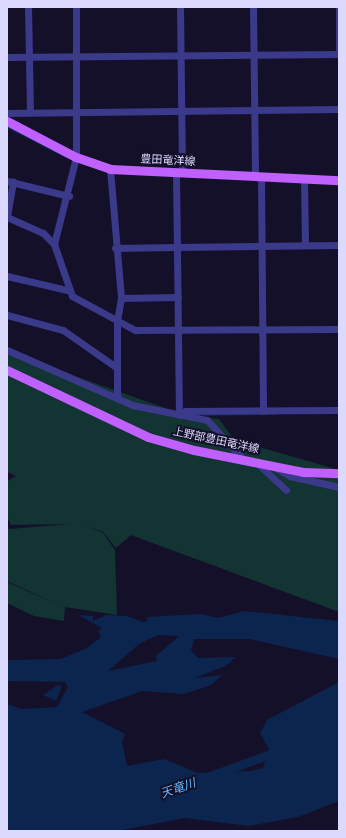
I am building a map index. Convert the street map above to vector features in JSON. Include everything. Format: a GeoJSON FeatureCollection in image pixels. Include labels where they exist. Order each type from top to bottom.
{"type":"FeatureCollection","features":[{"type":"Feature","properties":{"kind":"main road","name":"豊田竜洋線"},"geometry":{"type":"LineString","coordinates":[[7,121],[76,158],[110,169],[339,180]]}},
{"type":"Feature","properties":{"kind":"main road","name":"上野部豊田竜洋線"},"geometry":{"type":"LineString","coordinates":[[7,370],[148,436],[194,450],[242,458],[270,465],[339,473]]}},
{"type":"Feature","properties":{"kind":"street"},"geometry":{"type":"LineString","coordinates":[[28,7],[30,111]]}},
{"type":"Feature","properties":{"kind":"street"},"geometry":{"type":"LineString","coordinates":[[67,290],[54,244],[62,207],[69,196],[76,158],[76,7]]}},
{"type":"Feature","properties":{"kind":"street"},"geometry":{"type":"LineString","coordinates":[[179,413],[177,247],[181,109],[180,7]]}},
{"type":"Feature","properties":{"kind":"street"},"geometry":{"type":"LineString","coordinates":[[253,7],[254,109],[258,177],[263,411]]}},
{"type":"Feature","properties":{"kind":"street"},"geometry":{"type":"LineString","coordinates":[[7,57],[339,54],[339,7]]}},
{"type":"Feature","properties":{"kind":"street"},"geometry":{"type":"LineString","coordinates":[[7,113],[77,110],[339,109]]}},
{"type":"Feature","properties":{"kind":"street"},"geometry":{"type":"LineString","coordinates":[[110,169],[115,248],[121,298],[117,321],[117,398]]}},
{"type":"Feature","properties":{"kind":"street"},"geometry":{"type":"LineString","coordinates":[[304,179],[305,245]]}},
{"type":"Feature","properties":{"kind":"street"},"geometry":{"type":"LineString","coordinates":[[54,244],[43,233],[7,217],[10,182],[69,196]]}},
{"type":"Feature","properties":{"kind":"street"},"geometry":{"type":"LineString","coordinates":[[115,248],[339,245]]}},
{"type":"Feature","properties":{"kind":"street"},"geometry":{"type":"LineString","coordinates":[[7,276],[67,290],[117,321],[135,330],[178,331],[339,329]]}},
{"type":"Feature","properties":{"kind":"street"},"geometry":{"type":"LineString","coordinates":[[121,298],[178,297]]}},
{"type":"Feature","properties":{"kind":"street"},"geometry":{"type":"LineString","coordinates":[[7,315],[63,330],[117,368]]}},
{"type":"Feature","properties":{"kind":"street"},"geometry":{"type":"LineString","coordinates":[[7,350],[117,398],[207,420],[242,458]]}},
{"type":"Feature","properties":{"kind":"street"},"geometry":{"type":"LineString","coordinates":[[179,413],[339,410]]}},
{"type":"Feature","properties":{"kind":"street"},"geometry":{"type":"LineString","coordinates":[[255,461],[286,490]]}},
{"type":"Feature","properties":{"kind":"street"},"geometry":{"type":"LineString","coordinates":[[270,465],[290,476],[339,487]]}},
{"type":"Feature","properties":{"kind":"green space"},"geometry":{"type":"Polygon","coordinates":[[[7,352],[185,415],[219,419],[232,437],[249,444],[339,470],[339,612],[131,535],[116,548],[103,532],[86,526],[103,533],[115,550],[117,615],[65,607],[64,621],[34,616],[7,603],[7,582],[59,605],[7,581],[7,525],[9,529],[70,524],[11,525],[7,517],[7,481],[16,476],[7,472],[7,352]]]}},
{"type":"Feature","properties":{"kind":"water"},"geometry":{"type":"Polygon","coordinates":[[[244,611],[339,621],[339,659],[250,639],[194,639],[191,650],[198,658],[236,657],[225,666],[195,678],[222,675],[211,685],[184,694],[142,691],[82,712],[125,734],[122,742],[127,766],[164,759],[198,773],[251,771],[263,768],[269,749],[260,733],[267,720],[339,682],[339,801],[298,817],[249,826],[185,818],[117,831],[7,831],[7,704],[22,709],[57,707],[68,687],[65,682],[7,681],[7,660],[61,659],[87,648],[101,637],[98,632],[102,628],[78,615],[93,616],[93,621],[106,615],[127,616],[143,622],[147,621],[147,617],[201,614],[218,618],[244,611]],[[158,635],[139,644],[108,671],[157,661],[156,656],[179,636],[158,635]]]}},
{"type":"Feature","properties":{"kind":"water"},"geometry":{"type":"Polygon","coordinates":[[[58,685],[62,686],[56,701],[43,695],[58,685]]]}},
{"type":"Feature","properties":{"kind":"waterway"},"geometry":{"type":"LineString","coordinates":[[7,127],[66,157]]}},
{"type":"Feature","properties":{"kind":"waterway"},"geometry":{"type":"LineString","coordinates":[[203,415],[277,414]]}},
{"type":"Feature","properties":{"kind":"waterway","name":"天竜川"},"geometry":{"type":"LineString","coordinates":[[210,776],[278,751]]}}]}
